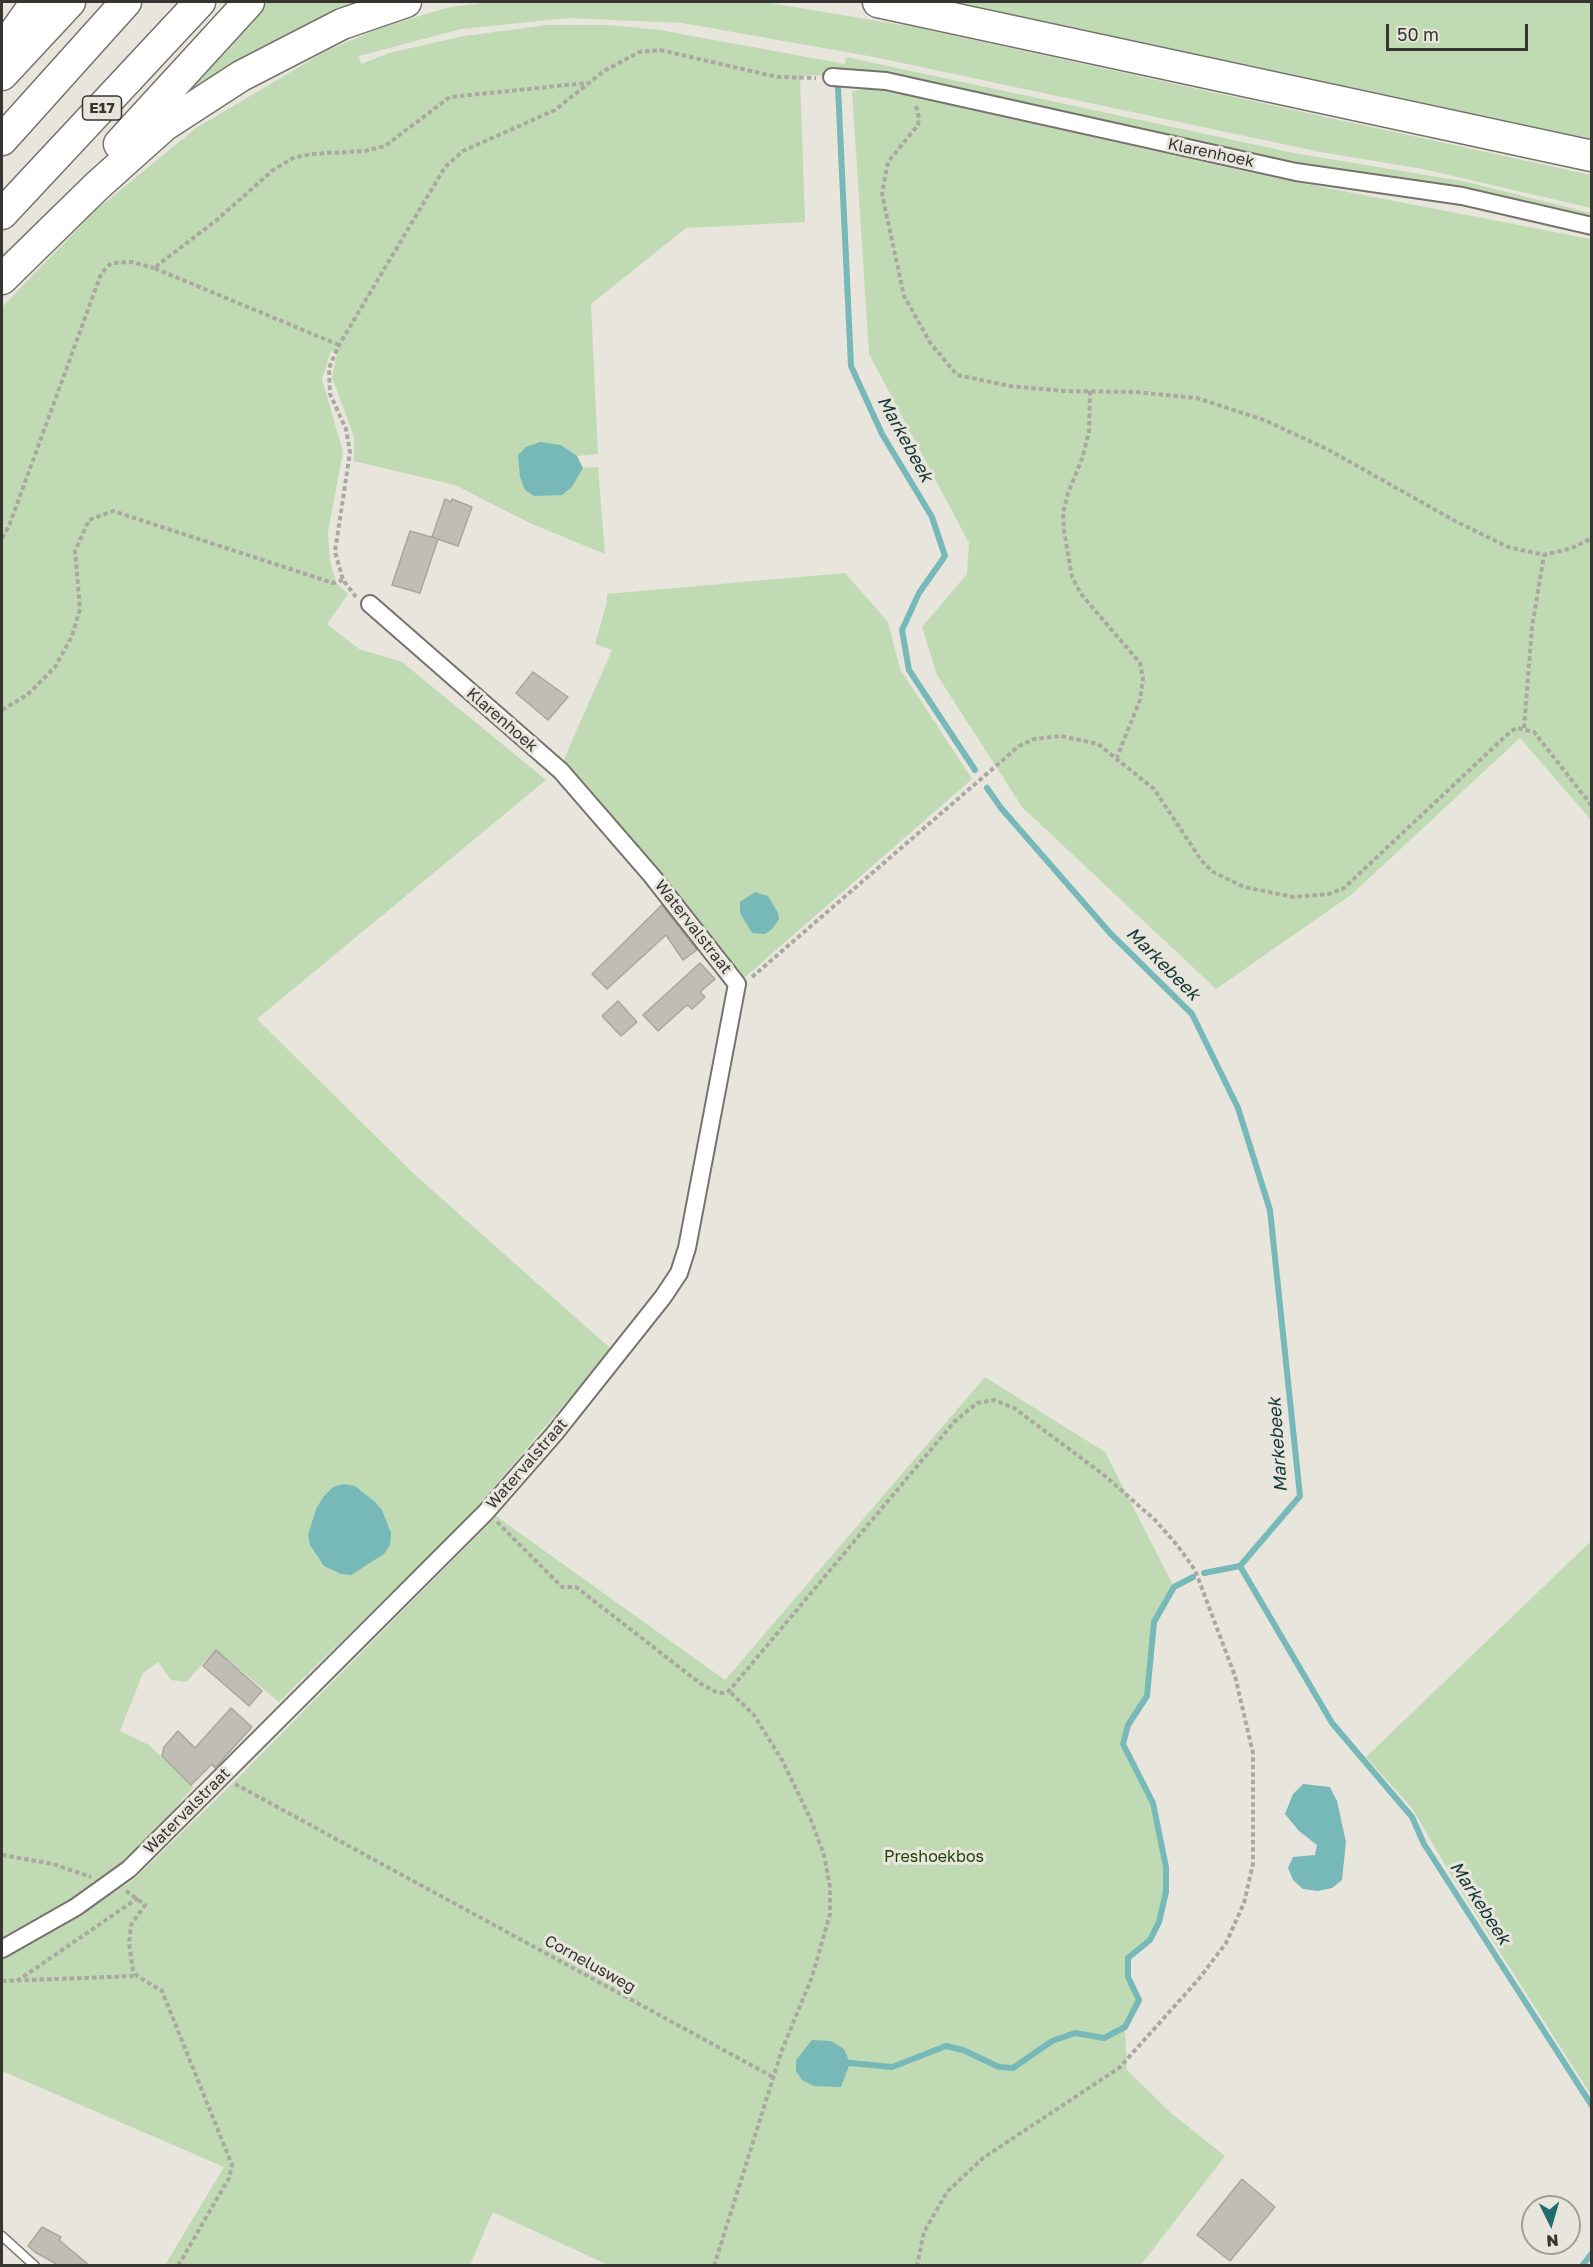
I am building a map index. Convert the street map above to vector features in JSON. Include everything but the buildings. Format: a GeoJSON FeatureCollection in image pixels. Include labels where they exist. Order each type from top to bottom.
{"type":"FeatureCollection","features":[{"type":"Feature","properties":{"kind":"highway"},"geometry":{"type":"LineString","coordinates":[[2,50],[36,2]]}},
{"type":"Feature","properties":{"kind":"highway"},"geometry":{"type":"LineString","coordinates":[[2,75],[70,2]]}},
{"type":"Feature","properties":{"kind":"highway"},"geometry":{"type":"LineString","coordinates":[[2,140],[126,2]]}},
{"type":"Feature","properties":{"kind":"highway","name":"E17"},"geometry":{"type":"LineString","coordinates":[[2,214],[200,2]]}},
{"type":"Feature","properties":{"kind":"highway"},"geometry":{"type":"LineString","coordinates":[[2,272],[249,2]]}},
{"type":"Feature","properties":{"kind":"highway"},"geometry":{"type":"LineString","coordinates":[[2,279],[97,186],[164,126],[241,76],[322,34],[342,24],[406,2]]}},
{"type":"Feature","properties":{"kind":"highway"},"geometry":{"type":"LineString","coordinates":[[878,2],[1592,156]]}},
{"type":"Feature","properties":{"kind":"street","name":"Klarenhoek"},"geometry":{"type":"LineString","coordinates":[[832,77],[896,83],[1296,172],[1462,196],[1592,226]]}},
{"type":"Feature","properties":{"kind":"street","name":"Klarenhoek"},"geometry":{"type":"LineString","coordinates":[[370,604],[561,771],[625,844]]}},
{"type":"Feature","properties":{"kind":"street","name":"Watervalstraat"},"geometry":{"type":"LineString","coordinates":[[2,1949],[110,1885],[221,1777],[486,1512],[555,1433],[679,1273],[687,1248],[737,984],[625,844]]}},
{"type":"Feature","properties":{"kind":"lane"},"geometry":{"type":"LineString","coordinates":[[2,2236],[34,2265]]}},
{"type":"Feature","properties":{"kind":"path"},"geometry":{"type":"LineString","coordinates":[[348,588],[342,580],[337,562],[336,539],[350,452],[346,429],[330,394],[328,377],[339,345],[437,177],[454,157],[555,110],[588,83],[627,56],[650,50],[672,52],[788,79],[832,77]]}},
{"type":"Feature","properties":{"kind":"path"},"geometry":{"type":"LineString","coordinates":[[154,268],[218,219],[273,170],[293,158],[311,154],[365,151],[385,146],[450,97],[588,83]]}},
{"type":"Feature","properties":{"kind":"path"},"geometry":{"type":"LineString","coordinates":[[896,83],[898,90],[912,100],[919,118],[910,137],[888,162],[882,194],[904,296],[931,344],[957,375],[1010,386],[1135,392],[1197,398],[1264,420],[1327,449],[1508,547],[1544,555],[1572,548],[1592,538]]}},
{"type":"Feature","properties":{"kind":"path"},"geometry":{"type":"LineString","coordinates":[[2,538],[9,526],[101,274],[111,263],[132,262],[154,268],[339,345]]}},
{"type":"Feature","properties":{"kind":"path"},"geometry":{"type":"LineString","coordinates":[[1090,391],[1089,432],[1082,459],[1068,493],[1063,513],[1064,531],[1072,577],[1081,594],[1140,663],[1143,679],[1140,700],[1117,757]]}},
{"type":"Feature","properties":{"kind":"path"},"geometry":{"type":"LineString","coordinates":[[2,710],[27,695],[55,667],[72,636],[80,609],[75,551],[89,520],[112,511],[333,583],[342,580]]}},
{"type":"Feature","properties":{"kind":"path"},"geometry":{"type":"LineString","coordinates":[[1524,728],[1532,627],[1544,555]]}},
{"type":"Feature","properties":{"kind":"path"},"geometry":{"type":"LineString","coordinates":[[737,984],[748,980],[1019,746],[1046,737],[1078,737],[1098,744],[1117,757],[1154,789],[1201,860],[1213,872],[1259,891],[1293,897],[1317,896],[1344,888],[1510,732],[1524,728],[1534,732],[1592,806]]}},
{"type":"Feature","properties":{"kind":"path"},"geometry":{"type":"LineString","coordinates":[[486,1512],[562,1587],[576,1587],[700,1684],[718,1693],[729,1691],[954,1422],[976,1402],[994,1400],[1014,1408],[1104,1475],[1155,1520],[1177,1545],[1198,1576],[1235,1676],[1253,1753],[1255,1811],[1253,1864],[1244,1903],[1226,1943],[1198,1980],[1119,2068],[982,2158],[947,2192],[924,2232],[917,2265]]}},
{"type":"Feature","properties":{"kind":"path"},"geometry":{"type":"LineString","coordinates":[[714,2265],[775,2078],[825,1936],[830,1914],[830,1887],[824,1856],[811,1820],[782,1761],[754,1715],[729,1691]]}},
{"type":"Feature","properties":{"kind":"path","name":"Cornelusweg"},"geometry":{"type":"LineString","coordinates":[[221,1777],[775,2078]]}},
{"type":"Feature","properties":{"kind":"path"},"geometry":{"type":"LineString","coordinates":[[2,1854],[52,1864],[110,1885],[138,1898],[145,1905],[131,1925],[129,1943],[133,1970],[137,1976],[162,1990],[232,2165],[230,2178],[178,2265]]}},
{"type":"Feature","properties":{"kind":"path"},"geometry":{"type":"LineString","coordinates":[[17,1981],[138,1898]]}},
{"type":"Feature","properties":{"kind":"path"},"geometry":{"type":"LineString","coordinates":[[2,1981],[137,1976]]}},
{"type":"Feature","properties":{"kind":"green space"},"geometry":{"type":"Polygon","coordinates":[[[267,2],[376,2],[163,115],[267,2]]]}},
{"type":"Feature","properties":{"kind":"green space"},"geometry":{"type":"Polygon","coordinates":[[[491,2],[764,2],[914,27],[1591,175],[1591,208],[1418,168],[1320,152],[874,57],[682,23],[569,18],[461,29],[359,56],[361,64],[389,53],[464,36],[547,25],[609,25],[660,30],[845,64],[846,57],[1294,153],[1467,182],[1591,213],[1591,220],[852,74],[800,76],[805,222],[686,228],[591,304],[598,454],[577,456],[561,445],[572,487],[583,468],[598,467],[605,554],[532,524],[455,485],[354,461],[354,437],[332,377],[337,354],[331,351],[322,379],[343,452],[328,532],[330,561],[336,582],[348,594],[327,624],[359,649],[402,662],[546,780],[257,1019],[414,1174],[611,1349],[466,1520],[279,1702],[216,1650],[186,1682],[171,1680],[158,1662],[143,1673],[120,1731],[149,1745],[193,1787],[142,1847],[114,1873],[92,1882],[94,1886],[2,1938],[2,307],[96,210],[196,128],[326,51],[385,26],[450,7],[491,2]]]}},
{"type":"Feature","properties":{"kind":"green space"},"geometry":{"type":"Polygon","coordinates":[[[926,2],[1591,2],[1591,147],[926,2]]]}},
{"type":"Feature","properties":{"kind":"green space"},"geometry":{"type":"Polygon","coordinates":[[[872,88],[1270,177],[1591,239],[1591,820],[1520,738],[1351,895],[1216,989],[1022,807],[937,675],[922,627],[967,574],[969,543],[869,354],[852,91],[872,88]]]}},
{"type":"Feature","properties":{"kind":"green space"},"geometry":{"type":"Polygon","coordinates":[[[845,573],[888,622],[900,669],[972,779],[744,978],[561,766],[612,650],[595,644],[607,602],[607,594],[845,573]]]}},
{"type":"Feature","properties":{"kind":"green space","name":"Preshoekbos"},"geometry":{"type":"Polygon","coordinates":[[[985,1377],[1105,1452],[1174,1587],[1154,1622],[1147,1696],[1128,1725],[1123,1744],[1153,1803],[1164,1848],[1166,1892],[1159,1922],[1150,1940],[1128,1958],[1128,1977],[1139,2000],[1125,2027],[1127,2070],[1171,2113],[1225,2156],[1141,2265],[608,2265],[493,2212],[470,2265],[165,2265],[224,2167],[2,2071],[2,1958],[86,1911],[133,1880],[229,1787],[496,1516],[725,1680],[985,1377]]]}},
{"type":"Feature","properties":{"kind":"green space"},"geometry":{"type":"Polygon","coordinates":[[[1591,1541],[1591,2095],[1452,1877],[1412,1808],[1366,1757],[1591,1541]]]}},
{"type":"Feature","properties":{"kind":"water"},"geometry":{"type":"Polygon","coordinates":[[[540,442],[561,445],[577,456],[583,468],[572,487],[562,495],[534,496],[525,490],[520,477],[518,455],[526,447],[540,442]]]}},
{"type":"Feature","properties":{"kind":"water"},"geometry":{"type":"Polygon","coordinates":[[[755,892],[768,896],[778,913],[779,919],[765,934],[752,933],[740,913],[740,902],[755,892]]]}},
{"type":"Feature","properties":{"kind":"water"},"geometry":{"type":"Polygon","coordinates":[[[344,1484],[355,1486],[375,1502],[382,1510],[391,1533],[390,1545],[384,1554],[351,1575],[341,1574],[324,1566],[310,1545],[308,1535],[316,1509],[324,1496],[333,1487],[344,1484]]]}},
{"type":"Feature","properties":{"kind":"water"},"geometry":{"type":"Polygon","coordinates":[[[1303,1784],[1330,1787],[1337,1801],[1346,1842],[1342,1880],[1332,1888],[1318,1891],[1303,1889],[1293,1880],[1288,1868],[1293,1857],[1315,1855],[1317,1845],[1299,1831],[1285,1814],[1293,1794],[1303,1784]]]}},
{"type":"Feature","properties":{"kind":"water"},"geometry":{"type":"Polygon","coordinates":[[[812,2040],[831,2041],[844,2049],[850,2063],[841,2087],[814,2086],[802,2080],[796,2071],[796,2060],[812,2040]]]}},
{"type":"Feature","properties":{"kind":"waterway","name":"Markebeek"},"geometry":{"type":"LineString","coordinates":[[838,87],[851,366],[882,434],[932,517],[945,556],[919,593],[902,630],[909,670],[975,770]]}},
{"type":"Feature","properties":{"kind":"waterway","name":"Markebeek"},"geometry":{"type":"LineString","coordinates":[[987,788],[1001,808],[1110,933],[1192,1014],[1238,1108],[1270,1210],[1300,1496],[1240,1566],[1332,1723],[1412,1817],[1424,1844],[1592,2106]]}},
{"type":"Feature","properties":{"kind":"waterway"},"geometry":{"type":"LineString","coordinates":[[1204,1573],[1240,1566]]}},
{"type":"Feature","properties":{"kind":"waterway"},"geometry":{"type":"LineString","coordinates":[[850,2063],[892,2067],[946,2046],[963,2050],[999,2067],[1013,2068],[1052,2041],[1075,2033],[1104,2038],[1125,2027],[1139,2000],[1128,1977],[1128,1958],[1150,1940],[1159,1922],[1166,1892],[1166,1867],[1153,1803],[1123,1744],[1128,1725],[1147,1696],[1154,1622],[1174,1587],[1193,1577]]}},
{"type":"Feature","properties":{"kind":"waterway","name":"Markebeek"},"geometry":{"type":"LineString","coordinates":[[1582,2266],[1592,2253]]}}]}
